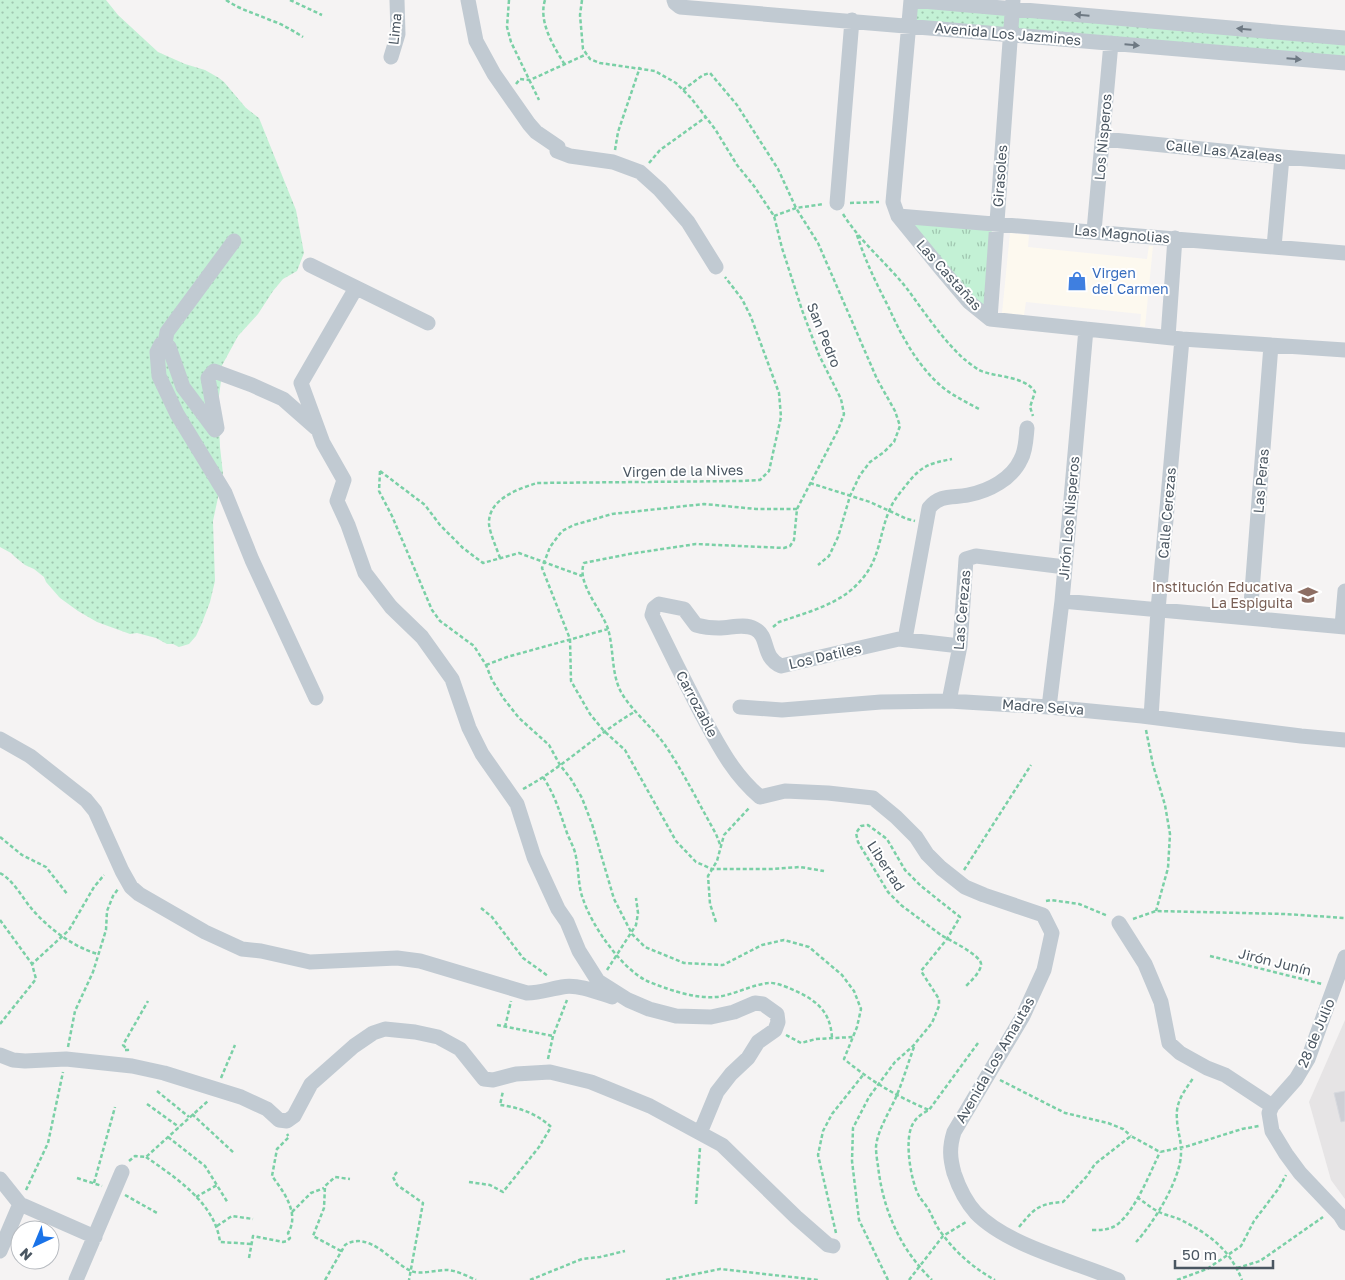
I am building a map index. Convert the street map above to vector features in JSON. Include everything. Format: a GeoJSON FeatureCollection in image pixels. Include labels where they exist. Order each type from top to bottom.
{"type":"FeatureCollection","features":[{"type":"Feature","properties":{"kind":"street","name":"Lima"},"geometry":{"type":"LineString","coordinates":[[391,57],[398,34],[397,0]]}},
{"type":"Feature","properties":{"kind":"street"},"geometry":{"type":"LineString","coordinates":[[468,0],[476,41],[481,51],[515,106],[533,128],[558,146],[557,152],[570,156],[613,162],[640,172],[660,190],[688,222],[716,267]]}},
{"type":"Feature","properties":{"kind":"street","name":"Avenida Los Jazmines"},"geometry":{"type":"LineString","coordinates":[[674,0],[680,7],[1345,63]]}},
{"type":"Feature","properties":{"kind":"street","name":"Avenida Los Jazmines"},"geometry":{"type":"LineString","coordinates":[[911,0],[1012,4],[1345,38]]}},
{"type":"Feature","properties":{"kind":"street","name":"Las Castañas"},"geometry":{"type":"LineString","coordinates":[[911,0],[893,202],[898,216],[969,302],[990,319],[1175,338],[1345,350]]}},
{"type":"Feature","properties":{"kind":"street"},"geometry":{"type":"LineString","coordinates":[[1010,34],[1012,4]]}},
{"type":"Feature","properties":{"kind":"street"},"geometry":{"type":"LineString","coordinates":[[837,203],[852,20]]}},
{"type":"Feature","properties":{"kind":"street","name":"Girasoles"},"geometry":{"type":"LineString","coordinates":[[990,319],[1010,34]]}},
{"type":"Feature","properties":{"kind":"street","name":"Los Nisperos"},"geometry":{"type":"LineString","coordinates":[[1094,232],[1110,43]]}},
{"type":"Feature","properties":{"kind":"street","name":"Calle Las Azaleas"},"geometry":{"type":"LineString","coordinates":[[1103,139],[1345,162]]}},
{"type":"Feature","properties":{"kind":"street"},"geometry":{"type":"LineString","coordinates":[[1274,247],[1282,157]]}},
{"type":"Feature","properties":{"kind":"street","name":"Las Magnolias"},"geometry":{"type":"LineString","coordinates":[[898,216],[1345,253]]}},
{"type":"Feature","properties":{"kind":"street","name":"Calle Cerezas"},"geometry":{"type":"LineString","coordinates":[[1147,717],[1158,610],[1175,338],[1175,238]]}},
{"type":"Feature","properties":{"kind":"street"},"geometry":{"type":"LineString","coordinates":[[234,242],[167,332],[165,343],[161,344],[158,352],[160,376],[177,414],[225,493],[252,560],[316,698]]}},
{"type":"Feature","properties":{"kind":"street"},"geometry":{"type":"LineString","coordinates":[[310,265],[428,323]]}},
{"type":"Feature","properties":{"kind":"street"},"geometry":{"type":"LineString","coordinates":[[356,288],[301,383],[323,443],[344,480],[337,501],[348,525],[365,574],[392,608],[422,637],[452,680],[482,754],[517,804],[534,857],[558,909],[567,922],[579,951],[598,981],[628,1000],[649,1009]]}},
{"type":"Feature","properties":{"kind":"street","name":"Jirón Los Nisperos"},"geometry":{"type":"LineString","coordinates":[[1049,707],[1062,601],[1086,329]]}},
{"type":"Feature","properties":{"kind":"street"},"geometry":{"type":"LineString","coordinates":[[165,343],[169,347],[183,387],[215,430],[217,428],[208,378],[214,371],[283,399],[318,429]]}},
{"type":"Feature","properties":{"kind":"street","name":"Las Peras"},"geometry":{"type":"LineString","coordinates":[[1250,617],[1272,345]]}},
{"type":"Feature","properties":{"kind":"street"},"geometry":{"type":"LineString","coordinates":[[905,639],[929,508],[941,498],[968,495],[980,491],[996,485],[1010,475],[1022,458],[1027,428]]}},
{"type":"Feature","properties":{"kind":"street","name":"Las Cerezas"},"geometry":{"type":"LineString","coordinates":[[949,701],[960,646],[966,559],[976,556],[1065,567]]}},
{"type":"Feature","properties":{"kind":"street"},"geometry":{"type":"LineString","coordinates":[[1062,601],[1344,626],[1345,591]]}},
{"type":"Feature","properties":{"kind":"street","name":"Carrozable"},"geometry":{"type":"LineString","coordinates":[[760,797],[745,784],[720,748],[684,681],[652,615],[654,608],[660,604],[684,609],[696,625],[713,628],[749,626],[757,630],[761,635]]}},
{"type":"Feature","properties":{"kind":"street","name":"Los Datiles"},"geometry":{"type":"LineString","coordinates":[[761,635],[773,663],[781,666],[878,643],[905,639],[960,646]]}},
{"type":"Feature","properties":{"kind":"street","name":"Madre Selva"},"geometry":{"type":"LineString","coordinates":[[740,708],[782,710],[881,702],[949,701],[1049,707],[1345,740]]}},
{"type":"Feature","properties":{"kind":"street"},"geometry":{"type":"LineString","coordinates":[[0,739],[30,756],[86,800],[94,812],[122,871],[131,886],[139,894],[223,941],[242,949],[261,951],[310,962],[397,958],[420,961],[527,993],[568,987],[590,989],[676,1016],[711,1017],[734,1012],[755,1003],[763,1004],[777,1014],[778,1022],[775,1030],[758,1042],[748,1058],[730,1074],[718,1092],[700,1133]]}},
{"type":"Feature","properties":{"kind":"street","name":"Avenida Los Amautas"},"geometry":{"type":"LineString","coordinates":[[760,797],[785,791],[873,798],[916,837],[927,854],[940,868],[957,879],[965,887],[1042,915],[1052,932],[1044,970],[1023,1016],[954,1132],[950,1145],[951,1162],[966,1201],[978,1215],[998,1230],[1013,1238],[1118,1280]]}},
{"type":"Feature","properties":{"kind":"street"},"geometry":{"type":"LineString","coordinates":[[1119,923],[1145,964],[1161,1002],[1169,1043],[1180,1053],[1201,1065],[1226,1075],[1272,1106],[1269,1113],[1272,1131],[1300,1173],[1345,1223]]}},
{"type":"Feature","properties":{"kind":"street","name":"28 de Julio"},"geometry":{"type":"LineString","coordinates":[[1272,1106],[1296,1079],[1308,1059],[1345,957]]}},
{"type":"Feature","properties":{"kind":"street"},"geometry":{"type":"LineString","coordinates":[[0,1054],[13,1060],[66,1059],[132,1066],[164,1073],[241,1097],[267,1109],[279,1120],[285,1121],[294,1116],[311,1084],[354,1046],[373,1033],[385,1029],[415,1032],[438,1037],[460,1049],[484,1079],[493,1080],[516,1074],[550,1072],[591,1082],[650,1106],[722,1145],[796,1217],[828,1245],[834,1246]]}},
{"type":"Feature","properties":{"kind":"street"},"geometry":{"type":"LineString","coordinates":[[76,1280],[122,1172]]}},
{"type":"Feature","properties":{"kind":"street"},"geometry":{"type":"LineString","coordinates":[[0,1179],[20,1204],[95,1237]]}},
{"type":"Feature","properties":{"kind":"street"},"geometry":{"type":"LineString","coordinates":[[0,1250],[20,1204]]}},
{"type":"Feature","properties":{"kind":"path"},"geometry":{"type":"LineString","coordinates":[[226,0],[239,9],[288,27],[302,37]]}},
{"type":"Feature","properties":{"kind":"path"},"geometry":{"type":"LineString","coordinates":[[290,0],[322,15]]}},
{"type":"Feature","properties":{"kind":"path"},"geometry":{"type":"LineString","coordinates":[[509,0],[507,27],[511,42],[539,100]]}},
{"type":"Feature","properties":{"kind":"path"},"geometry":{"type":"LineString","coordinates":[[545,0],[543,6],[544,19],[548,33],[565,65]]}},
{"type":"Feature","properties":{"kind":"path"},"geometry":{"type":"LineString","coordinates":[[530,80],[587,54],[584,49],[580,15],[582,0]]}},
{"type":"Feature","properties":{"kind":"path","name":"San Pedro"},"geometry":{"type":"LineString","coordinates":[[582,576],[584,563],[678,546],[714,544],[784,548],[790,546],[794,540],[797,509],[838,430],[844,414],[840,399],[819,355],[782,248],[774,216],[737,165],[706,117],[676,83],[655,71],[640,67],[630,68],[600,63],[590,59],[587,54]]}},
{"type":"Feature","properties":{"kind":"path"},"geometry":{"type":"LineString","coordinates":[[613,162],[618,132],[640,67]]}},
{"type":"Feature","properties":{"kind":"path"},"geometry":{"type":"LineString","coordinates":[[683,90],[703,75],[710,73],[738,105],[778,169],[796,208],[818,243],[877,379],[895,411],[900,426],[894,442],[870,462],[860,475],[850,496],[835,544],[829,556],[818,565]]}},
{"type":"Feature","properties":{"kind":"path"},"geometry":{"type":"LineString","coordinates":[[640,172],[660,150],[706,117]]}},
{"type":"Feature","properties":{"kind":"path"},"geometry":{"type":"LineString","coordinates":[[837,203],[856,234],[870,272],[897,327],[928,373],[942,387],[981,410]]}},
{"type":"Feature","properties":{"kind":"path"},"geometry":{"type":"LineString","coordinates":[[856,234],[908,290],[922,311],[964,358],[980,370],[1017,380],[1031,386],[1035,392],[1030,407],[1033,415],[1027,428]]}},
{"type":"Feature","properties":{"kind":"path","name":"Virgen de la Nives"},"geometry":{"type":"LineString","coordinates":[[500,558],[489,524],[493,510],[500,500],[511,491],[536,483],[760,480],[769,471],[781,417],[779,393],[751,317],[737,293],[716,267]]}},
{"type":"Feature","properties":{"kind":"path"},"geometry":{"type":"LineString","coordinates":[[761,635],[779,622],[830,604],[852,590],[863,579],[875,560],[890,510],[896,498],[916,473],[931,463],[952,459]]}},
{"type":"Feature","properties":{"kind":"path"},"geometry":{"type":"LineString","coordinates":[[721,847],[716,834],[665,744],[621,692],[612,659],[608,629],[582,576],[519,553],[483,563],[463,548],[440,525],[425,505],[380,471],[379,491],[392,516],[432,610],[440,621],[474,646],[504,699],[519,718],[549,745],[582,798],[592,824],[614,899],[632,934],[645,947],[684,963],[724,965],[762,945],[784,940],[809,947],[842,975],[854,991],[861,1009],[844,1059],[879,1086],[929,1110]]}},
{"type":"Feature","properties":{"kind":"path"},"geometry":{"type":"LineString","coordinates":[[810,483],[870,502],[907,519],[926,523]]}},
{"type":"Feature","properties":{"kind":"path"},"geometry":{"type":"LineString","coordinates":[[797,509],[756,510],[704,504],[612,514],[574,525],[562,531],[550,547],[542,568],[570,638],[571,680],[590,714],[604,731],[625,750],[676,841],[696,862],[712,869],[800,867],[824,871]]}},
{"type":"Feature","properties":{"kind":"path"},"geometry":{"type":"LineString","coordinates":[[486,665],[507,656],[608,629]]}},
{"type":"Feature","properties":{"kind":"path"},"geometry":{"type":"LineString","coordinates":[[511,795],[543,777],[579,752],[614,723],[636,710]]}},
{"type":"Feature","properties":{"kind":"path"},"geometry":{"type":"LineString","coordinates":[[1147,717],[1170,834],[1168,868],[1156,911]]}},
{"type":"Feature","properties":{"kind":"path"},"geometry":{"type":"LineString","coordinates":[[957,879],[1031,765]]}},
{"type":"Feature","properties":{"kind":"path"},"geometry":{"type":"LineString","coordinates":[[543,777],[557,802],[576,856],[583,899],[616,957],[630,970],[644,980],[666,989],[716,997],[769,982],[786,987],[804,994],[818,1003],[832,1025],[832,1039]]}},
{"type":"Feature","properties":{"kind":"path"},"geometry":{"type":"LineString","coordinates":[[716,922],[710,904],[708,876],[721,847],[724,835],[760,797]]}},
{"type":"Feature","properties":{"kind":"path","name":"Libertad"},"geometry":{"type":"LineString","coordinates":[[947,939],[960,917],[921,886],[896,855],[887,839],[868,825],[861,826],[856,833],[858,842],[888,892],[901,905],[947,939],[977,956],[982,962],[980,970],[965,987]]}},
{"type":"Feature","properties":{"kind":"path"},"geometry":{"type":"LineString","coordinates":[[0,837],[22,855],[46,867],[68,895]]}},
{"type":"Feature","properties":{"kind":"path"},"geometry":{"type":"LineString","coordinates":[[0,873],[12,884],[33,910],[62,936],[83,950],[98,954]]}},
{"type":"Feature","properties":{"kind":"path"},"geometry":{"type":"LineString","coordinates":[[32,964],[74,924],[94,887],[104,875]]}},
{"type":"Feature","properties":{"kind":"path"},"geometry":{"type":"LineString","coordinates":[[20,1204],[48,1142],[75,1011],[93,972],[106,930],[107,911],[113,896],[120,886]]}},
{"type":"Feature","properties":{"kind":"path"},"geometry":{"type":"LineString","coordinates":[[598,981],[632,934],[638,914],[636,898]]}},
{"type":"Feature","properties":{"kind":"path"},"geometry":{"type":"LineString","coordinates":[[1042,901],[1050,900],[1079,904],[1108,916],[1119,923],[1156,911],[1285,914],[1345,918]]}},
{"type":"Feature","properties":{"kind":"path"},"geometry":{"type":"LineString","coordinates":[[480,908],[492,917],[523,958],[568,987],[545,1072]]}},
{"type":"Feature","properties":{"kind":"path"},"geometry":{"type":"LineString","coordinates":[[0,920],[32,964],[36,979],[0,1024]]}},
{"type":"Feature","properties":{"kind":"path"},"geometry":{"type":"LineString","coordinates":[[888,1280],[859,1220],[852,1161],[853,1128],[869,1097],[895,1062],[932,1024],[939,1006],[939,999],[921,971],[947,939]]}},
{"type":"Feature","properties":{"kind":"path","name":"Jirón Junín"},"geometry":{"type":"LineString","coordinates":[[1210,956],[1335,987]]}},
{"type":"Feature","properties":{"kind":"path"},"geometry":{"type":"LineString","coordinates":[[505,1027],[513,989]]}},
{"type":"Feature","properties":{"kind":"path"},"geometry":{"type":"LineString","coordinates":[[121,1051],[128,1050],[122,1045],[148,1001]]}},
{"type":"Feature","properties":{"kind":"path"},"geometry":{"type":"LineString","coordinates":[[497,1025],[554,1036]]}},
{"type":"Feature","properties":{"kind":"path"},"geometry":{"type":"LineString","coordinates":[[775,1030],[801,1043],[816,1039],[852,1037]]}},
{"type":"Feature","properties":{"kind":"path"},"geometry":{"type":"LineString","coordinates":[[915,1043],[897,1096],[884,1121],[876,1146],[879,1176],[893,1226],[907,1252],[919,1268],[932,1280]]}},
{"type":"Feature","properties":{"kind":"path"},"geometry":{"type":"LineString","coordinates":[[146,1157],[214,1094],[210,1092],[218,1090],[219,1083],[235,1045]]}},
{"type":"Feature","properties":{"kind":"path"},"geometry":{"type":"LineString","coordinates":[[1136,1242],[1158,1212],[1169,1192],[1177,1171],[1182,1156],[1177,1108],[1180,1098],[1201,1065]]}},
{"type":"Feature","properties":{"kind":"path"},"geometry":{"type":"LineString","coordinates":[[990,1073],[1009,1085],[1065,1113],[1108,1123],[1123,1129],[1131,1136],[1160,1152],[1242,1129],[1270,1124]]}},
{"type":"Feature","properties":{"kind":"path"},"geometry":{"type":"LineString","coordinates":[[834,1246],[837,1236],[818,1155],[823,1131],[832,1114],[863,1075]]}},
{"type":"Feature","properties":{"kind":"path"},"geometry":{"type":"LineString","coordinates":[[469,1182],[490,1185],[503,1192],[539,1147],[552,1127],[534,1115],[515,1107],[500,1106],[506,1077]]}},
{"type":"Feature","properties":{"kind":"path"},"geometry":{"type":"LineString","coordinates":[[157,1091],[191,1116],[234,1153]]}},
{"type":"Feature","properties":{"kind":"path"},"geometry":{"type":"LineString","coordinates":[[147,1104],[179,1126]]}},
{"type":"Feature","properties":{"kind":"path"},"geometry":{"type":"LineString","coordinates":[[94,1183],[116,1107]]}},
{"type":"Feature","properties":{"kind":"path"},"geometry":{"type":"LineString","coordinates":[[249,1258],[253,1236],[283,1242],[290,1238],[288,1233],[292,1226],[292,1212],[282,1189],[272,1176],[277,1149],[289,1137],[284,1129],[285,1121]]}},
{"type":"Feature","properties":{"kind":"path"},"geometry":{"type":"LineString","coordinates":[[696,1204],[700,1133]]}},
{"type":"Feature","properties":{"kind":"path"},"geometry":{"type":"LineString","coordinates":[[1013,1238],[1018,1228],[1034,1209],[1049,1203],[1063,1202],[1087,1176],[1095,1164],[1131,1136]]}},
{"type":"Feature","properties":{"kind":"path"},"geometry":{"type":"LineString","coordinates":[[168,1137],[202,1163],[228,1203]]}},
{"type":"Feature","properties":{"kind":"path"},"geometry":{"type":"LineString","coordinates":[[1092,1230],[1105,1230],[1118,1224],[1137,1197],[1160,1152]]}},
{"type":"Feature","properties":{"kind":"path"},"geometry":{"type":"LineString","coordinates":[[122,1172],[132,1157],[146,1157],[172,1175],[196,1197],[212,1216],[217,1226],[220,1242],[252,1244]]}},
{"type":"Feature","properties":{"kind":"path"},"geometry":{"type":"LineString","coordinates":[[1177,1280],[1207,1269],[1241,1246],[1254,1221],[1279,1188],[1292,1162]]}},
{"type":"Feature","properties":{"kind":"path"},"geometry":{"type":"LineString","coordinates":[[397,1172],[393,1177],[397,1185],[423,1203],[409,1280]]}},
{"type":"Feature","properties":{"kind":"path"},"geometry":{"type":"LineString","coordinates":[[292,1212],[311,1194],[324,1188],[336,1177],[350,1179]]}},
{"type":"Feature","properties":{"kind":"path"},"geometry":{"type":"LineString","coordinates":[[196,1197],[217,1185]]}},
{"type":"Feature","properties":{"kind":"path"},"geometry":{"type":"LineString","coordinates":[[324,1188],[324,1208],[313,1236],[341,1251]]}},
{"type":"Feature","properties":{"kind":"path"},"geometry":{"type":"LineString","coordinates":[[1137,1197],[1158,1212],[1179,1220],[1220,1244],[1229,1254],[1242,1280]]}},
{"type":"Feature","properties":{"kind":"path"},"geometry":{"type":"LineString","coordinates":[[1237,1268],[1260,1261],[1334,1209]]}},
{"type":"Feature","properties":{"kind":"path"},"geometry":{"type":"LineString","coordinates":[[909,1280],[943,1236],[978,1215]]}},
{"type":"Feature","properties":{"kind":"path"},"geometry":{"type":"LineString","coordinates":[[217,1226],[232,1216],[253,1220]]}},
{"type":"Feature","properties":{"kind":"path"},"geometry":{"type":"LineString","coordinates":[[325,1280],[345,1245],[360,1241],[385,1252],[410,1271],[447,1270],[476,1280]]}},
{"type":"Feature","properties":{"kind":"path"},"geometry":{"type":"LineString","coordinates":[[530,1280],[540,1278],[582,1259],[624,1251]]}},
{"type":"Feature","properties":{"kind":"path"},"geometry":{"type":"LineString","coordinates":[[666,1280],[720,1268],[818,1280]]}},
{"type":"Feature","properties":{"kind":"shaded area","name":"Virgen del Carmen"},"geometry":{"type":"Polygon","coordinates":[[[1010,233],[1029,235],[1028,247],[1147,259],[1149,246],[1153,246],[1145,327],[1140,326],[1141,314],[1026,302],[1024,315],[1002,313],[1010,233]]]}},
{"type":"Feature","properties":{"kind":"shaded area"},"geometry":{"type":"Polygon","coordinates":[[[1345,1020],[1345,1199],[1331,1180],[1309,1102],[1345,1020]]]}},
{"type":"Feature","properties":{"kind":"green space"},"geometry":{"type":"Polygon","coordinates":[[[0,0],[106,0],[118,15],[158,52],[185,64],[205,70],[219,78],[246,108],[259,118],[296,210],[304,253],[297,271],[283,279],[273,291],[258,314],[238,336],[219,371],[221,381],[218,403],[223,474],[213,521],[215,581],[210,602],[196,636],[189,644],[179,647],[167,644],[156,638],[137,633],[130,634],[97,622],[60,598],[44,577],[0,547],[0,0]]]}},
{"type":"Feature","properties":{"kind":"green space"},"geometry":{"type":"Polygon","coordinates":[[[911,0],[1345,38],[1345,63],[909,25],[911,0]]]}},
{"type":"Feature","properties":{"kind":"green space"},"geometry":{"type":"Polygon","coordinates":[[[909,221],[992,227],[987,310],[979,306],[909,221]]]}},
{"type":"Feature","properties":{"kind":"building"},"geometry":{"type":"Polygon","coordinates":[[[1345,1091],[1345,1121],[1341,1122],[1334,1093],[1345,1091]]]}},
{"type":"Feature","properties":{"kind":"place","name":"Virgen del Carmen"},"geometry":{"type":"Point","coordinates":[1077,281]}},
{"type":"Feature","properties":{"kind":"place","name":"Institución Educativa La Espiguita"},"geometry":{"type":"Point","coordinates":[1308,595]}}]}
